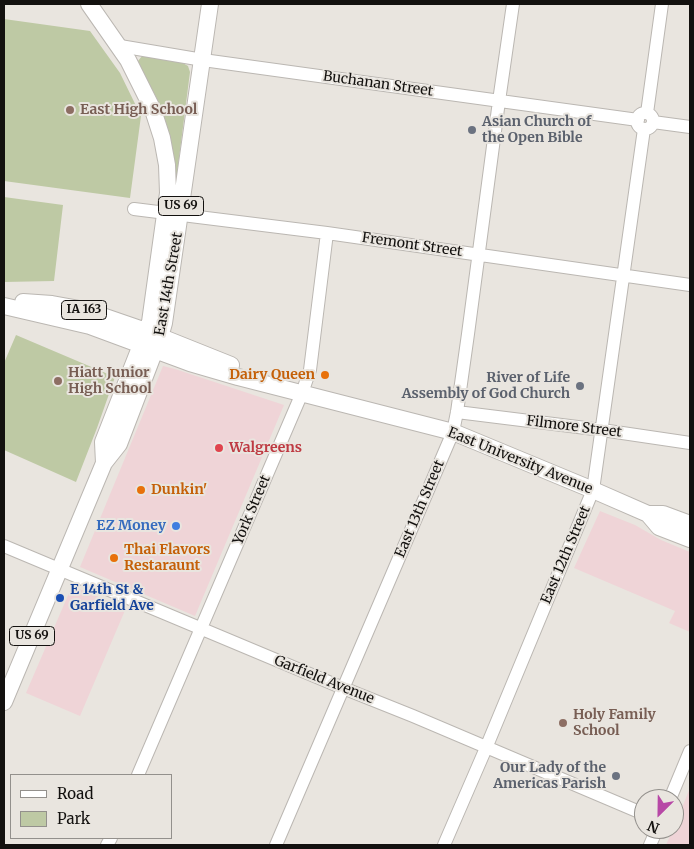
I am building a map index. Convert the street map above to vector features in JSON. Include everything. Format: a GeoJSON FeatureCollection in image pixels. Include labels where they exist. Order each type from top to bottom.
{"type":"FeatureCollection","features":[{"type":"Feature","properties":{"kind":"main road","name":"US 69"},"geometry":{"type":"LineString","coordinates":[[89,4],[120,46],[153,110],[162,138],[167,165],[168,193],[173,214]]}},
{"type":"Feature","properties":{"kind":"main road","name":"East 14th Street"},"geometry":{"type":"LineString","coordinates":[[4,702],[104,463],[119,444],[150,340],[164,323],[173,214],[203,60],[210,4]]}},
{"type":"Feature","properties":{"kind":"main road","name":"East University Avenue"},"geometry":{"type":"LineString","coordinates":[[4,300],[52,304],[85,310],[150,340],[302,393],[453,432],[648,514],[663,514],[690,524]]}},
{"type":"Feature","properties":{"kind":"main road","name":"East University Avenue"},"geometry":{"type":"LineString","coordinates":[[4,306],[150,340]]}},
{"type":"Feature","properties":{"kind":"main road","name":"East University Avenue"},"geometry":{"type":"LineString","coordinates":[[648,514],[659,526],[690,539]]}},
{"type":"Feature","properties":{"kind":"street","name":"East 13th Street"},"geometry":{"type":"LineString","coordinates":[[276,845],[453,432],[513,4]]}},
{"type":"Feature","properties":{"kind":"street","name":"East 12th Street"},"geometry":{"type":"LineString","coordinates":[[444,845],[593,490],[662,4]]}},
{"type":"Feature","properties":{"kind":"street","name":"Buchanan Street"},"geometry":{"type":"LineString","coordinates":[[120,46],[203,60],[690,127]]}},
{"type":"Feature","properties":{"kind":"street","name":"Fremont Street"},"geometry":{"type":"LineString","coordinates":[[134,209],[690,285]]}},
{"type":"Feature","properties":{"kind":"street","name":"York Street"},"geometry":{"type":"LineString","coordinates":[[138,774],[302,393],[310,370],[327,234]]}},
{"type":"Feature","properties":{"kind":"street","name":"Filmore Street"},"geometry":{"type":"LineString","coordinates":[[457,412],[690,443]]}},
{"type":"Feature","properties":{"kind":"street","name":"Garfield Avenue"},"geometry":{"type":"LineString","coordinates":[[4,546],[634,810]]}},
{"type":"Feature","properties":{"kind":"street"},"geometry":{"type":"LineString","coordinates":[[674,789],[690,751]]}},
{"type":"Feature","properties":{"kind":"shaded area"},"geometry":{"type":"Polygon","coordinates":[[[163,366],[284,405],[195,616],[80,567],[163,366]]]}},
{"type":"Feature","properties":{"kind":"shaded area"},"geometry":{"type":"Polygon","coordinates":[[[600,511],[635,525],[661,540],[690,552],[690,632],[669,623],[675,611],[574,568],[600,511]]]}},
{"type":"Feature","properties":{"kind":"shaded area"},"geometry":{"type":"Polygon","coordinates":[[[72,586],[126,608],[80,716],[26,693],[72,586]]]}},
{"type":"Feature","properties":{"kind":"shaded area"},"geometry":{"type":"Polygon","coordinates":[[[690,788],[690,845],[666,845],[669,839],[684,839],[684,803],[690,788]]]}},
{"type":"Feature","properties":{"kind":"green space","name":"East High School"},"geometry":{"type":"Polygon","coordinates":[[[4,19],[90,31],[120,73],[141,116],[130,198],[4,181],[4,19]]]}},
{"type":"Feature","properties":{"kind":"green space"},"geometry":{"type":"Polygon","coordinates":[[[142,56],[181,62],[188,66],[190,72],[176,182],[166,128],[157,99],[138,61],[142,56]]]}},
{"type":"Feature","properties":{"kind":"green space"},"geometry":{"type":"Polygon","coordinates":[[[4,197],[63,205],[54,281],[4,282],[4,197]]]}},
{"type":"Feature","properties":{"kind":"green space","name":"Hiatt Junior High School"},"geometry":{"type":"Polygon","coordinates":[[[16,335],[115,377],[76,482],[4,450],[4,363],[16,335]]]}},
{"type":"Feature","properties":{"kind":"place","name":"East High School"},"geometry":{"type":"Point","coordinates":[70,110]}},
{"type":"Feature","properties":{"kind":"place","name":"Asian Church of the Open Bible"},"geometry":{"type":"Point","coordinates":[472,130]}},
{"type":"Feature","properties":{"kind":"place","name":"Dairy Queen"},"geometry":{"type":"Point","coordinates":[325,375]}},
{"type":"Feature","properties":{"kind":"place","name":"Hiatt Junior High School"},"geometry":{"type":"Point","coordinates":[58,381]}},
{"type":"Feature","properties":{"kind":"place","name":"River of Life Assembly of God Church"},"geometry":{"type":"Point","coordinates":[580,386]}},
{"type":"Feature","properties":{"kind":"place","name":"Walgreens"},"geometry":{"type":"Point","coordinates":[219,448]}},
{"type":"Feature","properties":{"kind":"place","name":"Dunkin'"},"geometry":{"type":"Point","coordinates":[141,490]}},
{"type":"Feature","properties":{"kind":"place","name":"EZ Money"},"geometry":{"type":"Point","coordinates":[176,526]}},
{"type":"Feature","properties":{"kind":"place","name":"Thai Flavors Restaraunt"},"geometry":{"type":"Point","coordinates":[114,558]}},
{"type":"Feature","properties":{"kind":"place","name":"E 14th St & Garfield Ave"},"geometry":{"type":"Point","coordinates":[60,598]}},
{"type":"Feature","properties":{"kind":"place","name":"Holy Family School"},"geometry":{"type":"Point","coordinates":[563,723]}},
{"type":"Feature","properties":{"kind":"place","name":"Our Lady of the Americas Parish"},"geometry":{"type":"Point","coordinates":[616,776]}}]}
